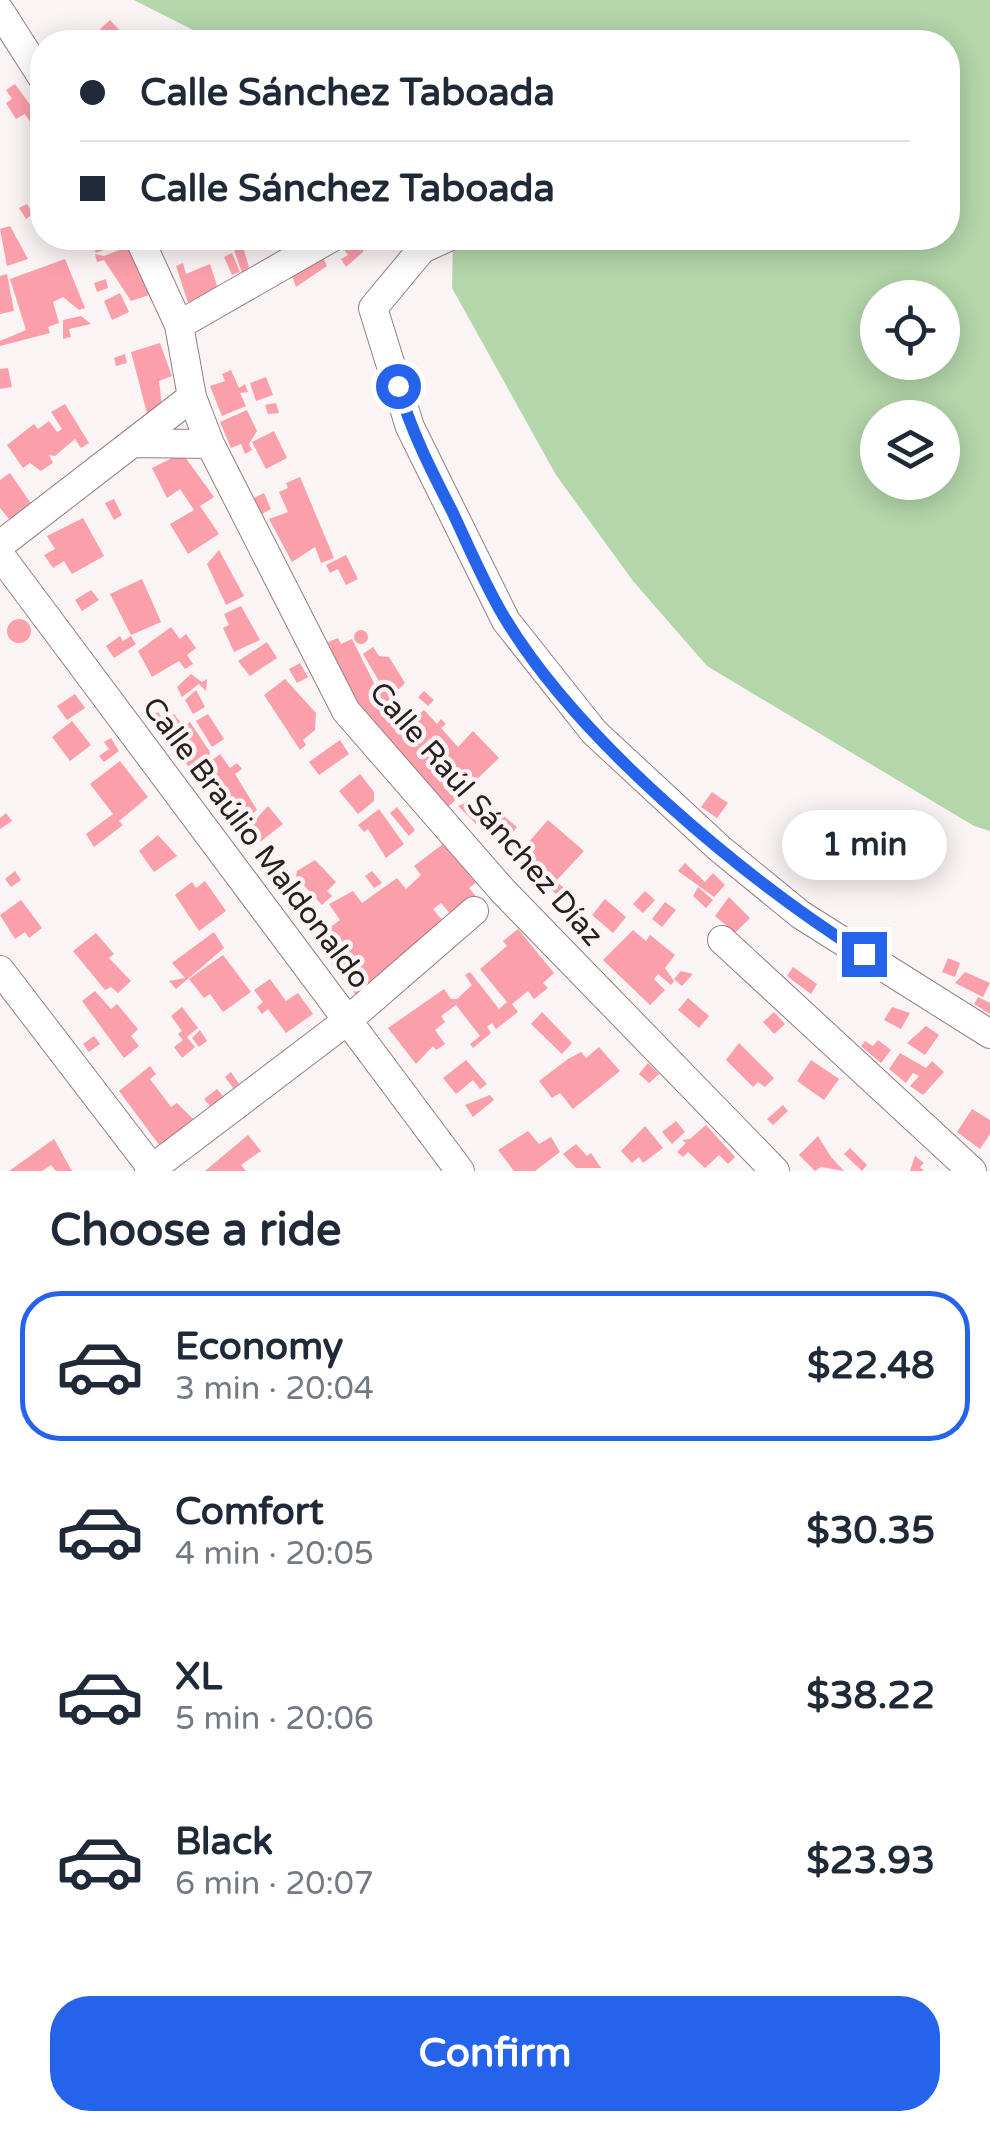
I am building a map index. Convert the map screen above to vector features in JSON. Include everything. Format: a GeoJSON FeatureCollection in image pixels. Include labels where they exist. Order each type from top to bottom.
{"type":"FeatureCollection","features":[{"type":"Feature","properties":{"kind":"street"},"geometry":{"type":"LineString","coordinates":[[0,11],[30,58]]}},
{"type":"Feature","properties":{"kind":"street","name":"Calle Raúl Sánchez Díaz"},"geometry":{"type":"LineString","coordinates":[[145,250],[180,325],[192,397],[210,444],[346,711],[503,891],[775,1171]]}},
{"type":"Feature","properties":{"kind":"street"},"geometry":{"type":"LineString","coordinates":[[180,325],[310,250]]}},
{"type":"Feature","properties":{"kind":"street"},"geometry":{"type":"LineString","coordinates":[[422,250],[373,308],[410,427],[506,620],[594,732],[719,848],[802,915],[990,1034]]}},
{"type":"Feature","properties":{"kind":"street"},"geometry":{"type":"LineString","coordinates":[[0,545],[192,397]]}},
{"type":"Feature","properties":{"kind":"street"},"geometry":{"type":"LineString","coordinates":[[134,443],[210,444]]}},
{"type":"Feature","properties":{"kind":"street","name":"Calle Braúlio Maldonaldo"},"geometry":{"type":"LineString","coordinates":[[0,555],[460,1171]]}},
{"type":"Feature","properties":{"kind":"street"},"geometry":{"type":"LineString","coordinates":[[0,970],[152,1170],[348,1020],[474,910]]}},
{"type":"Feature","properties":{"kind":"street"},"geometry":{"type":"LineString","coordinates":[[722,940],[972,1171]]}},
{"type":"Feature","properties":{"kind":"green space"},"geometry":{"type":"Polygon","coordinates":[[[134,0],[990,0],[990,831],[974,826],[707,666],[633,581],[556,475],[452,288],[453,250],[960,250],[960,30],[193,30],[134,0]]]}},
{"type":"Feature","properties":{"kind":"building"},"geometry":{"type":"Polygon","coordinates":[[[110,20],[119,30],[101,30],[110,20]]]}},
{"type":"Feature","properties":{"kind":"building"},"geometry":{"type":"Polygon","coordinates":[[[15,84],[30,105],[30,122],[25,114],[16,119],[6,103],[12,99],[6,90],[15,84]]]}},
{"type":"Feature","properties":{"kind":"building"},"geometry":{"type":"Polygon","coordinates":[[[27,204],[30,216],[26,219],[19,208],[27,204]]]}},
{"type":"Feature","properties":{"kind":"building"},"geometry":{"type":"Polygon","coordinates":[[[10,226],[28,259],[7,266],[0,229],[10,226]]]}},
{"type":"Feature","properties":{"kind":"building"},"geometry":{"type":"Polygon","coordinates":[[[130,250],[152,294],[131,301],[104,260],[97,262],[95,254],[130,250]]]}},
{"type":"Feature","properties":{"kind":"building"},"geometry":{"type":"Polygon","coordinates":[[[234,250],[244,250],[249,267],[242,273],[234,250]]]}},
{"type":"Feature","properties":{"kind":"building"},"geometry":{"type":"Polygon","coordinates":[[[344,250],[363,250],[346,267],[341,259],[348,255],[344,250]]]}},
{"type":"Feature","properties":{"kind":"building"},"geometry":{"type":"Polygon","coordinates":[[[320,251],[327,266],[296,287],[290,270],[320,251]]]}},
{"type":"Feature","properties":{"kind":"building"},"geometry":{"type":"Polygon","coordinates":[[[232,253],[240,272],[232,275],[224,257],[232,253]]]}},
{"type":"Feature","properties":{"kind":"building"},"geometry":{"type":"Polygon","coordinates":[[[65,259],[85,308],[79,310],[63,297],[53,302],[59,323],[48,327],[50,333],[0,346],[0,341],[26,330],[10,279],[65,259]]]}},
{"type":"Feature","properties":{"kind":"building"},"geometry":{"type":"Polygon","coordinates":[[[183,263],[186,274],[210,264],[217,286],[201,309],[191,312],[176,266],[183,263]]]}},
{"type":"Feature","properties":{"kind":"building"},"geometry":{"type":"Polygon","coordinates":[[[7,274],[14,311],[0,314],[0,276],[7,274]]]}},
{"type":"Feature","properties":{"kind":"building"},"geometry":{"type":"Polygon","coordinates":[[[106,279],[108,288],[97,292],[94,283],[106,279]]]}},
{"type":"Feature","properties":{"kind":"building"},"geometry":{"type":"Polygon","coordinates":[[[120,293],[129,312],[112,320],[104,301],[120,293]]]}},
{"type":"Feature","properties":{"kind":"building"},"geometry":{"type":"Polygon","coordinates":[[[81,316],[91,324],[69,329],[71,337],[63,339],[63,320],[81,316]]]}},
{"type":"Feature","properties":{"kind":"building"},"geometry":{"type":"Polygon","coordinates":[[[160,343],[172,376],[159,381],[162,406],[148,417],[131,352],[160,343]]]}},
{"type":"Feature","properties":{"kind":"building"},"geometry":{"type":"Polygon","coordinates":[[[125,354],[127,363],[116,366],[114,358],[125,354]]]}},
{"type":"Feature","properties":{"kind":"building"},"geometry":{"type":"Polygon","coordinates":[[[8,368],[12,387],[0,389],[0,369],[8,368]]]}},
{"type":"Feature","properties":{"kind":"building"},"geometry":{"type":"Polygon","coordinates":[[[231,370],[239,388],[245,384],[248,392],[240,393],[246,406],[222,416],[210,386],[225,381],[222,374],[231,370]]]}},
{"type":"Feature","properties":{"kind":"building"},"geometry":{"type":"Polygon","coordinates":[[[266,377],[273,395],[256,401],[250,383],[266,377]]]}},
{"type":"Feature","properties":{"kind":"building"},"geometry":{"type":"Polygon","coordinates":[[[276,403],[279,413],[268,414],[265,405],[276,403]]]}},
{"type":"Feature","properties":{"kind":"building"},"geometry":{"type":"Polygon","coordinates":[[[65,404],[89,443],[81,448],[75,439],[55,456],[49,455],[53,463],[41,471],[30,463],[23,468],[7,445],[34,424],[38,429],[49,421],[57,432],[62,429],[51,412],[65,404]]]}},
{"type":"Feature","properties":{"kind":"building"},"geometry":{"type":"Polygon","coordinates":[[[247,410],[257,431],[249,444],[252,450],[245,454],[241,444],[231,448],[220,422],[247,410]]]}},
{"type":"Feature","properties":{"kind":"building"},"geometry":{"type":"Polygon","coordinates":[[[274,431],[287,458],[266,469],[252,442],[274,431]]]}},
{"type":"Feature","properties":{"kind":"building"},"geometry":{"type":"Polygon","coordinates":[[[182,453],[214,497],[200,506],[219,534],[188,554],[170,524],[194,510],[180,489],[167,498],[152,468],[182,453]]]}},
{"type":"Feature","properties":{"kind":"building"},"geometry":{"type":"Polygon","coordinates":[[[10,473],[32,505],[10,520],[0,508],[0,480],[10,473]]]}},
{"type":"Feature","properties":{"kind":"building"},"geometry":{"type":"Polygon","coordinates":[[[300,477],[334,558],[321,563],[315,547],[292,562],[269,519],[288,512],[279,492],[288,488],[286,483],[300,477]]]}},
{"type":"Feature","properties":{"kind":"building"},"geometry":{"type":"Polygon","coordinates":[[[264,493],[271,509],[260,515],[252,499],[264,493]]]}},
{"type":"Feature","properties":{"kind":"building"},"geometry":{"type":"Polygon","coordinates":[[[114,499],[122,515],[114,520],[105,503],[114,499]]]}},
{"type":"Feature","properties":{"kind":"building"},"geometry":{"type":"Polygon","coordinates":[[[83,518],[104,556],[72,574],[64,561],[53,568],[44,555],[55,549],[47,536],[83,518]]]}},
{"type":"Feature","properties":{"kind":"building"},"geometry":{"type":"Polygon","coordinates":[[[219,550],[244,596],[226,605],[207,564],[219,550]]]}},
{"type":"Feature","properties":{"kind":"building"},"geometry":{"type":"Polygon","coordinates":[[[346,555],[358,579],[346,585],[338,569],[330,573],[326,565],[346,555]]]}},
{"type":"Feature","properties":{"kind":"building"},"geometry":{"type":"Polygon","coordinates":[[[142,579],[161,622],[131,635],[110,594],[142,579]]]}},
{"type":"Feature","properties":{"kind":"building"},"geometry":{"type":"Polygon","coordinates":[[[91,590],[99,600],[82,611],[75,600],[91,590]]]}},
{"type":"Feature","properties":{"kind":"building"},"geometry":{"type":"Polygon","coordinates":[[[241,606],[260,640],[234,652],[223,628],[229,625],[224,614],[241,606]]]}},
{"type":"Feature","properties":{"kind":"building"},"geometry":{"type":"Polygon","coordinates":[[[19,619],[31,631],[19,643],[7,631],[19,619]]]}},
{"type":"Feature","properties":{"kind":"building"},"geometry":{"type":"Polygon","coordinates":[[[171,627],[180,639],[186,634],[196,648],[187,655],[193,664],[185,669],[179,661],[152,677],[138,651],[171,627]]]}},
{"type":"Feature","properties":{"kind":"building"},"geometry":{"type":"Polygon","coordinates":[[[361,630],[368,637],[361,644],[354,637],[361,630]]]}},
{"type":"Feature","properties":{"kind":"building"},"geometry":{"type":"Polygon","coordinates":[[[120,636],[123,641],[131,636],[136,644],[114,658],[106,646],[120,636]]]}},
{"type":"Feature","properties":{"kind":"building"},"geometry":{"type":"Polygon","coordinates":[[[338,638],[341,644],[352,639],[376,687],[380,683],[363,654],[373,647],[379,656],[389,657],[405,683],[390,698],[413,720],[424,710],[437,724],[441,719],[446,724],[441,728],[458,747],[473,731],[499,758],[447,808],[356,706],[327,650],[331,648],[328,642],[338,638]]]}},
{"type":"Feature","properties":{"kind":"building"},"geometry":{"type":"Polygon","coordinates":[[[267,642],[277,658],[250,676],[238,661],[267,642]]]}},
{"type":"Feature","properties":{"kind":"building"},"geometry":{"type":"Polygon","coordinates":[[[300,663],[308,677],[297,683],[289,669],[300,663]]]}},
{"type":"Feature","properties":{"kind":"building"},"geometry":{"type":"Polygon","coordinates":[[[191,674],[202,682],[207,679],[206,691],[199,684],[182,697],[177,687],[191,674]]]}},
{"type":"Feature","properties":{"kind":"building"},"geometry":{"type":"Polygon","coordinates":[[[285,679],[316,713],[315,730],[303,740],[306,745],[300,750],[264,695],[285,679]]]}},
{"type":"Feature","properties":{"kind":"building"},"geometry":{"type":"Polygon","coordinates":[[[196,690],[205,707],[193,714],[185,700],[196,690]]]}},
{"type":"Feature","properties":{"kind":"building"},"geometry":{"type":"Polygon","coordinates":[[[424,691],[434,700],[428,706],[418,697],[424,691]]]}},
{"type":"Feature","properties":{"kind":"building"},"geometry":{"type":"Polygon","coordinates":[[[75,694],[85,708],[67,720],[57,706],[75,694]]]}},
{"type":"Feature","properties":{"kind":"building"},"geometry":{"type":"Polygon","coordinates":[[[158,712],[170,728],[168,719],[174,714],[184,727],[190,722],[210,752],[207,764],[220,754],[230,768],[237,763],[242,769],[235,774],[257,810],[234,828],[151,716],[158,712]]]}},
{"type":"Feature","properties":{"kind":"building"},"geometry":{"type":"Polygon","coordinates":[[[208,714],[224,739],[212,747],[196,721],[208,714]]]}},
{"type":"Feature","properties":{"kind":"building"},"geometry":{"type":"Polygon","coordinates":[[[72,721],[91,745],[70,761],[52,737],[72,721]]]}},
{"type":"Feature","properties":{"kind":"building"},"geometry":{"type":"Polygon","coordinates":[[[111,738],[119,751],[104,762],[99,756],[109,749],[104,742],[111,738]]]}},
{"type":"Feature","properties":{"kind":"building"},"geometry":{"type":"Polygon","coordinates":[[[340,740],[349,754],[319,775],[309,762],[340,740]]]}},
{"type":"Feature","properties":{"kind":"building"},"geometry":{"type":"Polygon","coordinates":[[[120,761],[148,797],[119,821],[123,825],[94,847],[86,834],[113,814],[90,784],[120,761]]]}},
{"type":"Feature","properties":{"kind":"building"},"geometry":{"type":"Polygon","coordinates":[[[360,774],[374,792],[374,801],[358,814],[339,791],[360,774]]]}},
{"type":"Feature","properties":{"kind":"building"},"geometry":{"type":"Polygon","coordinates":[[[712,792],[728,803],[717,818],[701,807],[712,792]]]}},
{"type":"Feature","properties":{"kind":"building"},"geometry":{"type":"Polygon","coordinates":[[[485,801],[517,827],[505,842],[479,821],[476,824],[458,806],[467,802],[477,812],[485,801]]]}},
{"type":"Feature","properties":{"kind":"building"},"geometry":{"type":"Polygon","coordinates":[[[268,806],[283,824],[260,842],[249,827],[268,806]]]}},
{"type":"Feature","properties":{"kind":"building"},"geometry":{"type":"Polygon","coordinates":[[[397,807],[415,830],[409,836],[390,813],[397,807]]]}},
{"type":"Feature","properties":{"kind":"building"},"geometry":{"type":"Polygon","coordinates":[[[379,809],[404,844],[386,858],[368,829],[364,832],[358,825],[379,809]]]}},
{"type":"Feature","properties":{"kind":"building"},"geometry":{"type":"Polygon","coordinates":[[[6,813],[12,821],[0,829],[0,818],[6,813]]]}},
{"type":"Feature","properties":{"kind":"building"},"geometry":{"type":"Polygon","coordinates":[[[548,820],[584,851],[556,881],[570,893],[562,900],[526,866],[529,863],[519,853],[548,820]]]}},
{"type":"Feature","properties":{"kind":"building"},"geometry":{"type":"Polygon","coordinates":[[[158,835],[177,856],[154,872],[139,851],[158,835]]]}},
{"type":"Feature","properties":{"kind":"building"},"geometry":{"type":"Polygon","coordinates":[[[443,844],[477,882],[469,888],[479,900],[453,917],[441,903],[433,909],[446,925],[356,995],[313,940],[340,920],[329,904],[353,891],[362,903],[397,878],[406,889],[421,875],[414,866],[443,844]]]}},
{"type":"Feature","properties":{"kind":"building"},"geometry":{"type":"Polygon","coordinates":[[[315,860],[336,882],[327,891],[332,896],[322,905],[296,877],[297,871],[315,860]]]}},
{"type":"Feature","properties":{"kind":"building"},"geometry":{"type":"Polygon","coordinates":[[[685,863],[705,882],[713,873],[725,885],[714,897],[678,871],[685,863]]]}},
{"type":"Feature","properties":{"kind":"building"},"geometry":{"type":"Polygon","coordinates":[[[15,871],[21,880],[11,887],[5,879],[15,871]]]}},
{"type":"Feature","properties":{"kind":"building"},"geometry":{"type":"Polygon","coordinates":[[[372,871],[382,883],[374,888],[365,876],[372,871]]]}},
{"type":"Feature","properties":{"kind":"building"},"geometry":{"type":"Polygon","coordinates":[[[205,881],[226,911],[199,931],[175,895],[192,882],[196,888],[205,881]]]}},
{"type":"Feature","properties":{"kind":"building"},"geometry":{"type":"Polygon","coordinates":[[[698,887],[713,900],[706,908],[693,896],[698,887]]]}},
{"type":"Feature","properties":{"kind":"building"},"geometry":{"type":"Polygon","coordinates":[[[645,891],[655,900],[643,913],[633,904],[645,891]]]}},
{"type":"Feature","properties":{"kind":"building"},"geometry":{"type":"Polygon","coordinates":[[[729,897],[750,918],[735,933],[715,916],[729,897]]]}},
{"type":"Feature","properties":{"kind":"building"},"geometry":{"type":"Polygon","coordinates":[[[605,899],[626,917],[613,933],[592,915],[605,899]]]}},
{"type":"Feature","properties":{"kind":"building"},"geometry":{"type":"Polygon","coordinates":[[[21,900],[42,928],[29,938],[25,932],[15,939],[0,915],[21,900]]]}},
{"type":"Feature","properties":{"kind":"building"},"geometry":{"type":"Polygon","coordinates":[[[665,902],[676,910],[662,927],[652,919],[665,902]]]}},
{"type":"Feature","properties":{"kind":"building"},"geometry":{"type":"Polygon","coordinates":[[[518,929],[554,973],[543,983],[548,988],[534,999],[528,991],[512,1004],[518,1012],[496,1029],[492,1023],[487,1027],[491,1033],[473,1048],[470,1044],[480,1036],[456,1005],[441,1016],[445,1022],[435,1030],[445,1044],[436,1050],[433,1046],[416,1064],[388,1028],[444,989],[451,999],[457,999],[472,985],[465,975],[470,972],[499,1009],[507,1002],[480,969],[507,946],[503,941],[518,929]]]}},
{"type":"Feature","properties":{"kind":"building"},"geometry":{"type":"Polygon","coordinates":[[[633,930],[646,941],[650,935],[675,955],[665,968],[674,981],[671,985],[658,974],[654,979],[665,990],[650,1005],[603,960],[633,930]]]}},
{"type":"Feature","properties":{"kind":"building"},"geometry":{"type":"Polygon","coordinates":[[[214,932],[224,948],[176,989],[169,981],[185,978],[172,963],[214,932]]]}},
{"type":"Feature","properties":{"kind":"building"},"geometry":{"type":"Polygon","coordinates":[[[96,933],[114,954],[109,958],[131,981],[118,993],[111,987],[105,990],[73,951],[96,933]]]}},
{"type":"Feature","properties":{"kind":"building"},"geometry":{"type":"Polygon","coordinates":[[[223,955],[251,992],[223,1012],[210,994],[204,998],[189,979],[223,955]]]}},
{"type":"Feature","properties":{"kind":"building"},"geometry":{"type":"Polygon","coordinates":[[[948,958],[960,963],[955,977],[942,972],[948,958]]]}},
{"type":"Feature","properties":{"kind":"building"},"geometry":{"type":"Polygon","coordinates":[[[793,967],[817,984],[811,994],[787,976],[793,967]]]}},
{"type":"Feature","properties":{"kind":"building"},"geometry":{"type":"Polygon","coordinates":[[[681,971],[693,974],[682,986],[674,979],[681,971]]]}},
{"type":"Feature","properties":{"kind":"building"},"geometry":{"type":"Polygon","coordinates":[[[965,972],[990,983],[983,997],[955,983],[965,972]]]}},
{"type":"Feature","properties":{"kind":"building"},"geometry":{"type":"Polygon","coordinates":[[[270,979],[286,1001],[298,993],[313,1014],[286,1033],[268,1009],[262,1014],[257,1007],[263,1002],[254,990],[270,979]]]}},
{"type":"Feature","properties":{"kind":"building"},"geometry":{"type":"Polygon","coordinates":[[[95,991],[111,1009],[117,1004],[138,1029],[131,1036],[139,1046],[124,1058],[82,1001],[95,991]]]}},
{"type":"Feature","properties":{"kind":"building"},"geometry":{"type":"Polygon","coordinates":[[[978,997],[990,1003],[990,1014],[974,1004],[978,997]]]}},
{"type":"Feature","properties":{"kind":"building"},"geometry":{"type":"Polygon","coordinates":[[[688,998],[709,1016],[699,1028],[678,1010],[688,998]]]}},
{"type":"Feature","properties":{"kind":"building"},"geometry":{"type":"Polygon","coordinates":[[[182,1007],[198,1028],[187,1037],[195,1047],[182,1058],[174,1047],[183,1040],[178,1034],[182,1031],[171,1016],[182,1007]]]}},
{"type":"Feature","properties":{"kind":"building"},"geometry":{"type":"Polygon","coordinates":[[[892,1007],[910,1013],[901,1029],[884,1020],[892,1007]]]}},
{"type":"Feature","properties":{"kind":"building"},"geometry":{"type":"Polygon","coordinates":[[[542,1012],[572,1043],[562,1054],[531,1024],[542,1012]]]}},
{"type":"Feature","properties":{"kind":"building"},"geometry":{"type":"Polygon","coordinates":[[[774,1012],[785,1024],[774,1034],[763,1022],[774,1012]]]}},
{"type":"Feature","properties":{"kind":"building"},"geometry":{"type":"Polygon","coordinates":[[[926,1026],[939,1035],[925,1055],[907,1043],[926,1026]]]}},
{"type":"Feature","properties":{"kind":"building"},"geometry":{"type":"Polygon","coordinates":[[[200,1030],[207,1041],[199,1047],[192,1038],[200,1030]]]}},
{"type":"Feature","properties":{"kind":"building"},"geometry":{"type":"Polygon","coordinates":[[[94,1036],[100,1044],[89,1052],[83,1044],[94,1036]]]}},
{"type":"Feature","properties":{"kind":"building"},"geometry":{"type":"Polygon","coordinates":[[[878,1040],[891,1050],[881,1063],[861,1046],[865,1041],[873,1046],[878,1040]]]}},
{"type":"Feature","properties":{"kind":"building"},"geometry":{"type":"Polygon","coordinates":[[[739,1043],[774,1078],[765,1087],[758,1082],[753,1087],[726,1060],[739,1043]]]}},
{"type":"Feature","properties":{"kind":"building"},"geometry":{"type":"Polygon","coordinates":[[[599,1047],[620,1071],[573,1109],[560,1093],[552,1098],[539,1081],[568,1059],[581,1052],[586,1058],[599,1047]]]}},
{"type":"Feature","properties":{"kind":"building"},"geometry":{"type":"Polygon","coordinates":[[[900,1053],[926,1068],[932,1061],[944,1072],[923,1095],[910,1086],[919,1076],[913,1073],[906,1083],[889,1069],[900,1053]]]}},
{"type":"Feature","properties":{"kind":"building"},"geometry":{"type":"Polygon","coordinates":[[[466,1060],[487,1084],[480,1089],[473,1080],[456,1094],[443,1078],[466,1060]]]}},
{"type":"Feature","properties":{"kind":"building"},"geometry":{"type":"Polygon","coordinates":[[[811,1060],[839,1079],[824,1100],[797,1081],[811,1060]]]}},
{"type":"Feature","properties":{"kind":"building"},"geometry":{"type":"Polygon","coordinates":[[[648,1063],[659,1074],[649,1083],[639,1074],[648,1063]]]}},
{"type":"Feature","properties":{"kind":"building"},"geometry":{"type":"Polygon","coordinates":[[[150,1066],[156,1074],[150,1079],[171,1107],[177,1103],[193,1119],[160,1146],[119,1091],[150,1066]]]}},
{"type":"Feature","properties":{"kind":"building"},"geometry":{"type":"Polygon","coordinates":[[[231,1072],[239,1084],[233,1088],[225,1077],[231,1072]]]}},
{"type":"Feature","properties":{"kind":"building"},"geometry":{"type":"Polygon","coordinates":[[[217,1089],[223,1096],[210,1106],[204,1099],[217,1089]]]}},
{"type":"Feature","properties":{"kind":"building"},"geometry":{"type":"Polygon","coordinates":[[[490,1095],[494,1100],[473,1117],[465,1105],[490,1095]]]}},
{"type":"Feature","properties":{"kind":"building"},"geometry":{"type":"Polygon","coordinates":[[[783,1105],[788,1111],[773,1125],[767,1119],[783,1105]]]}},
{"type":"Feature","properties":{"kind":"building"},"geometry":{"type":"Polygon","coordinates":[[[972,1109],[990,1120],[990,1134],[980,1149],[957,1132],[972,1109]]]}},
{"type":"Feature","properties":{"kind":"building"},"geometry":{"type":"Polygon","coordinates":[[[676,1121],[685,1132],[672,1144],[662,1132],[676,1121]]]}},
{"type":"Feature","properties":{"kind":"building"},"geometry":{"type":"Polygon","coordinates":[[[706,1125],[735,1157],[728,1164],[719,1155],[705,1168],[688,1152],[683,1157],[677,1152],[686,1143],[682,1140],[690,1139],[706,1125]]]}},
{"type":"Feature","properties":{"kind":"building"},"geometry":{"type":"Polygon","coordinates":[[[645,1126],[663,1148],[643,1163],[639,1157],[632,1163],[621,1151],[645,1126]]]}},
{"type":"Feature","properties":{"kind":"building"},"geometry":{"type":"Polygon","coordinates":[[[528,1131],[539,1144],[551,1137],[560,1152],[535,1171],[514,1171],[498,1150],[528,1131]]]}},
{"type":"Feature","properties":{"kind":"building"},"geometry":{"type":"Polygon","coordinates":[[[248,1135],[261,1151],[241,1165],[246,1171],[205,1171],[248,1135]]]}},
{"type":"Feature","properties":{"kind":"building"},"geometry":{"type":"Polygon","coordinates":[[[818,1136],[844,1171],[821,1167],[815,1171],[799,1155],[818,1136]]]}},
{"type":"Feature","properties":{"kind":"building"},"geometry":{"type":"Polygon","coordinates":[[[54,1139],[72,1171],[56,1171],[51,1165],[42,1171],[9,1171],[54,1139]]]}},
{"type":"Feature","properties":{"kind":"building"},"geometry":{"type":"Polygon","coordinates":[[[576,1144],[587,1156],[591,1153],[601,1168],[576,1168],[563,1154],[576,1144]]]}},
{"type":"Feature","properties":{"kind":"building"},"geometry":{"type":"Polygon","coordinates":[[[850,1148],[867,1165],[862,1171],[844,1154],[850,1148]]]}},
{"type":"Feature","properties":{"kind":"building"},"geometry":{"type":"Polygon","coordinates":[[[915,1156],[924,1163],[920,1167],[924,1171],[910,1171],[915,1156]]]}},
{"type":"Feature","properties":{"kind":"route"},"geometry":{"type":"LineString","coordinates":[[398,386],[410,427],[506,620],[550,679],[594,732],[719,848],[802,915],[864,954]]}}]}
